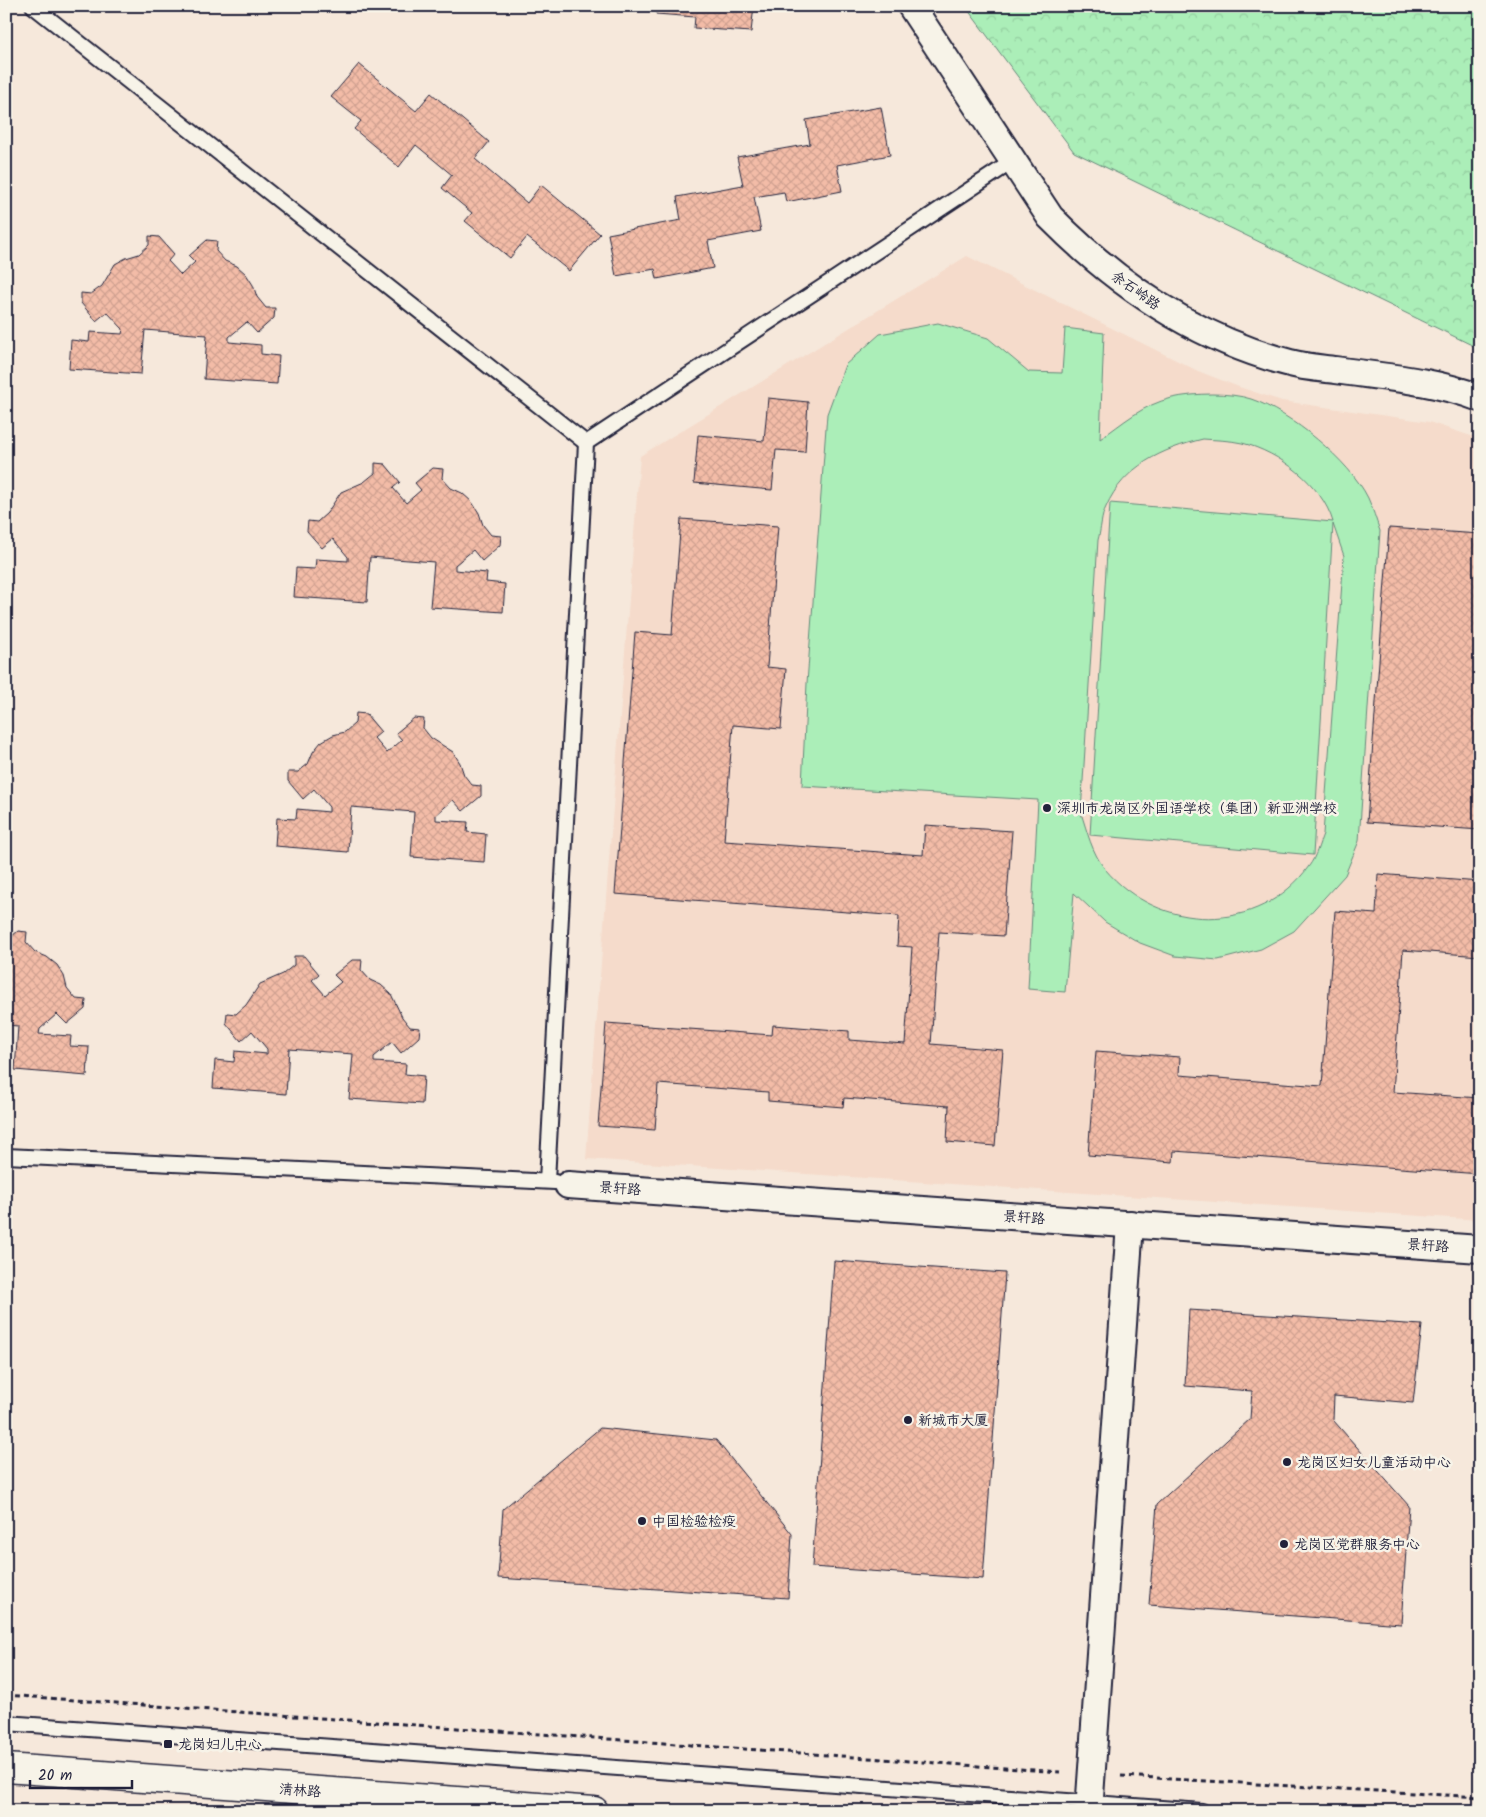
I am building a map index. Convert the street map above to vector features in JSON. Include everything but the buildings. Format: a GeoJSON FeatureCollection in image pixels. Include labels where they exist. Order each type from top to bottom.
{"type":"FeatureCollection","features":[{"type":"Feature","properties":{"kind":"main road","name":"清林路"},"geometry":{"type":"LineString","coordinates":[[6,1768],[594,1811]]}},
{"type":"Feature","properties":{"kind":"street","name":"余石岭路"},"geometry":{"type":"LineString","coordinates":[[911,6],[1050,217],[1110,273],[1177,318],[1237,345],[1291,363],[1438,384],[1480,398]]}},
{"type":"Feature","properties":{"kind":"street","name":"景轩路"},"geometry":{"type":"LineString","coordinates":[[558,1183],[1480,1249]]}},
{"type":"Feature","properties":{"kind":"street"},"geometry":{"type":"LineString","coordinates":[[1089,1806],[1130,1224]]}},
{"type":"Feature","properties":{"kind":"lane"},"geometry":{"type":"LineString","coordinates":[[33,6],[586,443]]}},
{"type":"Feature","properties":{"kind":"lane"},"geometry":{"type":"LineString","coordinates":[[586,443],[1013,161]]}},
{"type":"Feature","properties":{"kind":"lane"},"geometry":{"type":"LineString","coordinates":[[6,1156],[558,1183],[586,443]]}},
{"type":"Feature","properties":{"kind":"lane"},"geometry":{"type":"LineString","coordinates":[[6,1723],[1089,1806],[1202,1811]]}},
{"type":"Feature","properties":{"kind":"path"},"geometry":{"type":"LineString","coordinates":[[6,1695],[1091,1774],[1480,1798]]}},
{"type":"Feature","properties":{"kind":"shaded area","name":"深圳市龙岗区外国语学校（集团）新亚洲学校"},"geometry":{"type":"Polygon","coordinates":[[[967,256],[1198,371],[1239,387],[1282,401],[1429,422],[1480,439],[1480,1220],[586,1159],[640,456],[967,256]]]}},
{"type":"Feature","properties":{"kind":"green space"},"geometry":{"type":"Polygon","coordinates":[[[965,6],[1480,6],[1480,349],[1074,152],[965,6]]]}},
{"type":"Feature","properties":{"kind":"green space"},"geometry":{"type":"Polygon","coordinates":[[[938,323],[988,338],[1029,372],[1062,373],[1065,328],[1104,333],[1100,439],[1133,415],[1161,401],[1201,394],[1223,394],[1242,397],[1266,405],[1300,426],[1333,454],[1348,469],[1359,484],[1368,498],[1380,531],[1359,841],[1345,875],[1294,931],[1261,949],[1218,960],[1175,956],[1140,943],[1105,922],[1074,893],[1065,992],[1028,989],[1038,800],[802,786],[807,683],[827,414],[845,365],[880,334],[938,323]],[[1203,439],[1173,448],[1146,461],[1123,480],[1104,511],[1098,540],[1081,813],[1090,842],[1100,863],[1127,890],[1153,905],[1180,915],[1208,918],[1237,915],[1264,905],[1288,889],[1314,859],[1323,834],[1344,556],[1333,524],[1313,855],[1090,835],[1110,503],[1333,522],[1319,495],[1309,483],[1284,462],[1256,447],[1242,443],[1203,439]]]}},
{"type":"Feature","properties":{"kind":"place","name":"深圳市龙岗区外国语学校（集团）新亚洲学校"},"geometry":{"type":"Point","coordinates":[1047,808]}},
{"type":"Feature","properties":{"kind":"place","name":"新城市大厦"},"geometry":{"type":"Point","coordinates":[908,1420]}},
{"type":"Feature","properties":{"kind":"place","name":"龙岗区妇女儿童活动中心"},"geometry":{"type":"Point","coordinates":[1287,1462]}},
{"type":"Feature","properties":{"kind":"place","name":"中国检验检疫"},"geometry":{"type":"Point","coordinates":[642,1521]}},
{"type":"Feature","properties":{"kind":"place","name":"龙岗区党群服务中心"},"geometry":{"type":"Point","coordinates":[1284,1544]}},
{"type":"Feature","properties":{"kind":"place","name":"龙岗妇儿中心"},"geometry":{"type":"Point","coordinates":[168,1744]}}]}
